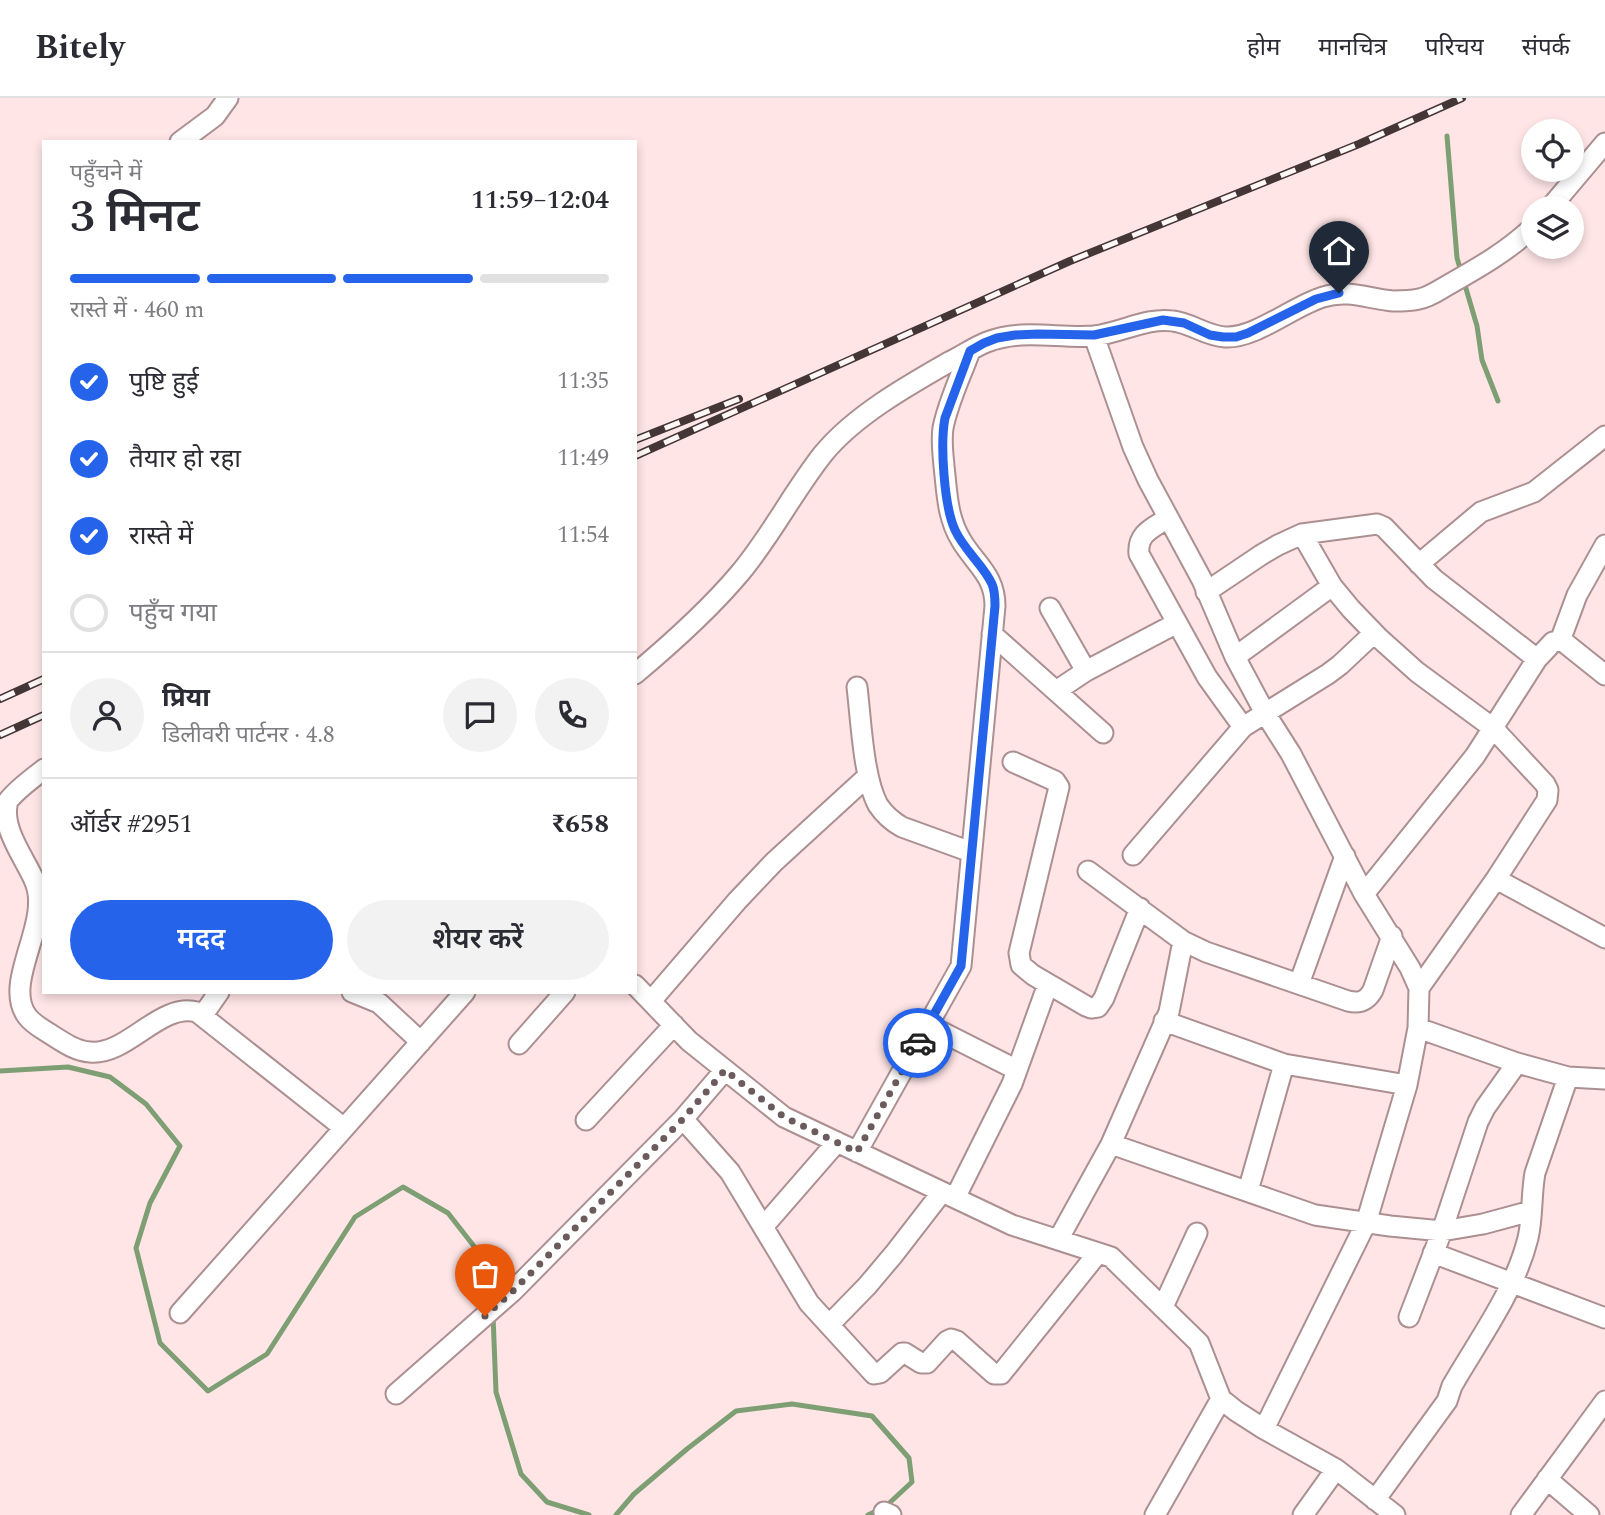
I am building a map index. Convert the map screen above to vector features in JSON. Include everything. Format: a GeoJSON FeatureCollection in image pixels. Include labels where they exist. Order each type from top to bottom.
{"type":"FeatureCollection","features":[{"type":"Feature","properties":{"kind":"street"},"geometry":{"type":"LineString","coordinates":[[183,140],[215,116],[228,98]]}},
{"type":"Feature","properties":{"kind":"street"},"geometry":{"type":"LineString","coordinates":[[1560,196],[1605,143]]}},
{"type":"Feature","properties":{"kind":"street"},"geometry":{"type":"LineString","coordinates":[[637,672],[704,612],[742,572],[823,454],[840,436],[858,420],[915,381],[984,343],[1015,335],[1094,335],[1163,320],[1184,323],[1210,335],[1236,337],[1328,295],[1350,293],[1394,301],[1420,299],[1459,279],[1521,236]]}},
{"type":"Feature","properties":{"kind":"street"},"geometry":{"type":"LineString","coordinates":[[1094,335],[1132,447],[1202,580],[1235,657],[1291,754],[1364,894],[1392,936],[1419,988],[1418,1028],[1407,1085],[1366,1223],[1264,1429]]}},
{"type":"Feature","properties":{"kind":"street"},"geometry":{"type":"LineString","coordinates":[[857,1152],[961,966],[995,606],[994,591],[989,580],[964,546],[950,516],[942,445],[945,418],[970,351]]}},
{"type":"Feature","properties":{"kind":"street"},"geometry":{"type":"LineString","coordinates":[[1419,564],[1481,512],[1534,492],[1605,436]]}},
{"type":"Feature","properties":{"kind":"street"},"geometry":{"type":"LineString","coordinates":[[1168,518],[1140,540],[1141,560],[1212,685],[1243,727]]}},
{"type":"Feature","properties":{"kind":"street"},"geometry":{"type":"LineString","coordinates":[[1206,592],[1261,555],[1302,534],[1377,524],[1384,527],[1434,579],[1537,659]]}},
{"type":"Feature","properties":{"kind":"street"},"geometry":{"type":"LineString","coordinates":[[1302,534],[1332,586],[1351,610],[1417,672],[1493,728],[1548,790],[1547,800],[1496,879],[1419,988]]}},
{"type":"Feature","properties":{"kind":"street"},"geometry":{"type":"LineString","coordinates":[[1560,641],[1577,595],[1605,545]]}},
{"type":"Feature","properties":{"kind":"street"},"geometry":{"type":"LineString","coordinates":[[1235,657],[1332,586]]}},
{"type":"Feature","properties":{"kind":"street"},"geometry":{"type":"LineString","coordinates":[[1050,608],[1086,671]]}},
{"type":"Feature","properties":{"kind":"street"},"geometry":{"type":"LineString","coordinates":[[1056,691],[1086,671],[1177,623]]}},
{"type":"Feature","properties":{"kind":"street"},"geometry":{"type":"LineString","coordinates":[[1133,855],[1243,727],[1340,665],[1374,633]]}},
{"type":"Feature","properties":{"kind":"street"},"geometry":{"type":"LineString","coordinates":[[992,634],[1103,733]]}},
{"type":"Feature","properties":{"kind":"street"},"geometry":{"type":"LineString","coordinates":[[1364,894],[1475,756],[1537,659],[1553,642],[1560,641],[1605,675]]}},
{"type":"Feature","properties":{"kind":"street"},"geometry":{"type":"LineString","coordinates":[[857,687],[868,776],[880,808],[902,827],[971,852]]}},
{"type":"Feature","properties":{"kind":"street"},"geometry":{"type":"LineString","coordinates":[[1013,762],[1055,781],[1059,787],[1019,953],[1021,965],[1086,1006],[1098,1007],[1140,908]]}},
{"type":"Feature","properties":{"kind":"street"},"geometry":{"type":"LineString","coordinates":[[42,771],[9,800],[3,815],[5,832],[32,874],[39,897],[38,917],[20,982],[20,1001],[26,1015],[34,1024],[69,1045],[92,1052],[109,1050],[169,1015],[191,1010],[202,1015],[344,1128]]}},
{"type":"Feature","properties":{"kind":"street"},"geometry":{"type":"LineString","coordinates":[[651,1002],[684,961],[774,862],[868,776]]}},
{"type":"Feature","properties":{"kind":"street"},"geometry":{"type":"LineString","coordinates":[[1299,984],[1345,856]]}},
{"type":"Feature","properties":{"kind":"street"},"geometry":{"type":"LineString","coordinates":[[1088,871],[1182,941],[1206,952],[1356,1003],[1369,998],[1392,936]]}},
{"type":"Feature","properties":{"kind":"street"},"geometry":{"type":"LineString","coordinates":[[1496,879],[1605,938]]}},
{"type":"Feature","properties":{"kind":"street"},"geometry":{"type":"LineString","coordinates":[[1058,1240],[1111,1144],[1169,1012],[1182,941]]}},
{"type":"Feature","properties":{"kind":"street"},"geometry":{"type":"LineString","coordinates":[[829,1325],[948,1195],[1012,1084],[1048,984]]}},
{"type":"Feature","properties":{"kind":"street"},"geometry":{"type":"LineString","coordinates":[[637,987],[689,1041],[784,1117],[1012,1225],[1111,1257],[1199,1343],[1221,1399],[1264,1429],[1336,1469],[1395,1515]]}},
{"type":"Feature","properties":{"kind":"street"},"geometry":{"type":"LineString","coordinates":[[202,1015],[218,994]]}},
{"type":"Feature","properties":{"kind":"street"},"geometry":{"type":"LineString","coordinates":[[357,994],[379,1003],[421,1041]]}},
{"type":"Feature","properties":{"kind":"street"},"geometry":{"type":"LineString","coordinates":[[180,1313],[463,994]]}},
{"type":"Feature","properties":{"kind":"street"},"geometry":{"type":"LineString","coordinates":[[519,1044],[563,994]]}},
{"type":"Feature","properties":{"kind":"street"},"geometry":{"type":"LineString","coordinates":[[1164,1021],[1284,1064],[1407,1085]]}},
{"type":"Feature","properties":{"kind":"street"},"geometry":{"type":"LineString","coordinates":[[586,1119],[674,1025]]}},
{"type":"Feature","properties":{"kind":"street"},"geometry":{"type":"LineString","coordinates":[[928,1025],[1017,1070]]}},
{"type":"Feature","properties":{"kind":"street"},"geometry":{"type":"LineString","coordinates":[[1418,1028],[1517,1063],[1568,1077],[1605,1080]]}},
{"type":"Feature","properties":{"kind":"street"},"geometry":{"type":"LineString","coordinates":[[1409,1317],[1478,1122],[1517,1063]]}},
{"type":"Feature","properties":{"kind":"street"},"geometry":{"type":"LineString","coordinates":[[1248,1191],[1284,1064]]}},
{"type":"Feature","properties":{"kind":"street"},"geometry":{"type":"LineString","coordinates":[[397,1394],[513,1291],[683,1119],[725,1070]]}},
{"type":"Feature","properties":{"kind":"street"},"geometry":{"type":"LineString","coordinates":[[1375,1500],[1447,1401],[1452,1386],[1513,1283],[1529,1234],[1535,1173],[1568,1077]]}},
{"type":"Feature","properties":{"kind":"street"},"geometry":{"type":"LineString","coordinates":[[683,1119],[742,1189],[809,1303],[874,1374],[880,1373],[902,1353],[921,1363],[927,1363],[951,1339],[998,1375],[1004,1371],[1098,1253]]}},
{"type":"Feature","properties":{"kind":"street"},"geometry":{"type":"LineString","coordinates":[[763,1227],[837,1142]]}},
{"type":"Feature","properties":{"kind":"street"},"geometry":{"type":"LineString","coordinates":[[1111,1144],[1315,1214],[1366,1223],[1441,1231],[1483,1224],[1531,1211]]}},
{"type":"Feature","properties":{"kind":"street"},"geometry":{"type":"LineString","coordinates":[[1163,1307],[1197,1233]]}},
{"type":"Feature","properties":{"kind":"street"},"geometry":{"type":"LineString","coordinates":[[1433,1253],[1605,1318]]}},
{"type":"Feature","properties":{"kind":"street"},"geometry":{"type":"LineString","coordinates":[[1155,1515],[1221,1399]]}},
{"type":"Feature","properties":{"kind":"street"},"geometry":{"type":"LineString","coordinates":[[1521,1515],[1605,1401]]}},
{"type":"Feature","properties":{"kind":"street"},"geometry":{"type":"LineString","coordinates":[[1303,1515],[1336,1469]]}},
{"type":"Feature","properties":{"kind":"street"},"geometry":{"type":"LineString","coordinates":[[1547,1479],[1589,1515]]}},
{"type":"Feature","properties":{"kind":"waterway"},"geometry":{"type":"LineString","coordinates":[[1447,136],[1457,258],[1477,326],[1482,360],[1498,401]]}},
{"type":"Feature","properties":{"kind":"waterway"},"geometry":{"type":"LineString","coordinates":[[0,1071],[68,1067],[110,1077],[146,1104],[180,1146],[150,1203],[136,1248],[160,1343],[208,1391],[267,1354],[355,1217],[403,1187],[448,1213],[491,1268],[493,1301]]}},
{"type":"Feature","properties":{"kind":"waterway"},"geometry":{"type":"LineString","coordinates":[[493,1315],[496,1392],[521,1474],[547,1502],[589,1515]]}},
{"type":"Feature","properties":{"kind":"waterway"},"geometry":{"type":"LineString","coordinates":[[616,1515],[634,1494],[736,1411],[792,1404],[872,1416],[909,1458],[912,1482],[885,1507],[868,1515]]}},
{"type":"Feature","properties":{"kind":"railway"},"geometry":{"type":"LineString","coordinates":[[637,455],[1070,261],[1359,144],[1462,98]]}},
{"type":"Feature","properties":{"kind":"railway"},"geometry":{"type":"LineString","coordinates":[[637,439],[739,399]]}},
{"type":"Feature","properties":{"kind":"railway"},"geometry":{"type":"LineString","coordinates":[[0,699],[42,680]]}},
{"type":"Feature","properties":{"kind":"railway"},"geometry":{"type":"LineString","coordinates":[[0,735],[42,716]]}},
{"type":"Feature","properties":{"kind":"way so far"},"geometry":{"type":"LineString","coordinates":[[485,1316],[683,1119],[725,1070],[784,1117],[857,1152],[918,1043]]}},
{"type":"Feature","properties":{"kind":"route"},"geometry":{"type":"LineString","coordinates":[[918,1043],[961,966],[995,606],[992,584],[955,530],[947,496],[943,428],[970,351],[997,338],[1015,335],[1094,335],[1163,320],[1184,323],[1210,335],[1236,337],[1316,299],[1339,293]]}}]}
